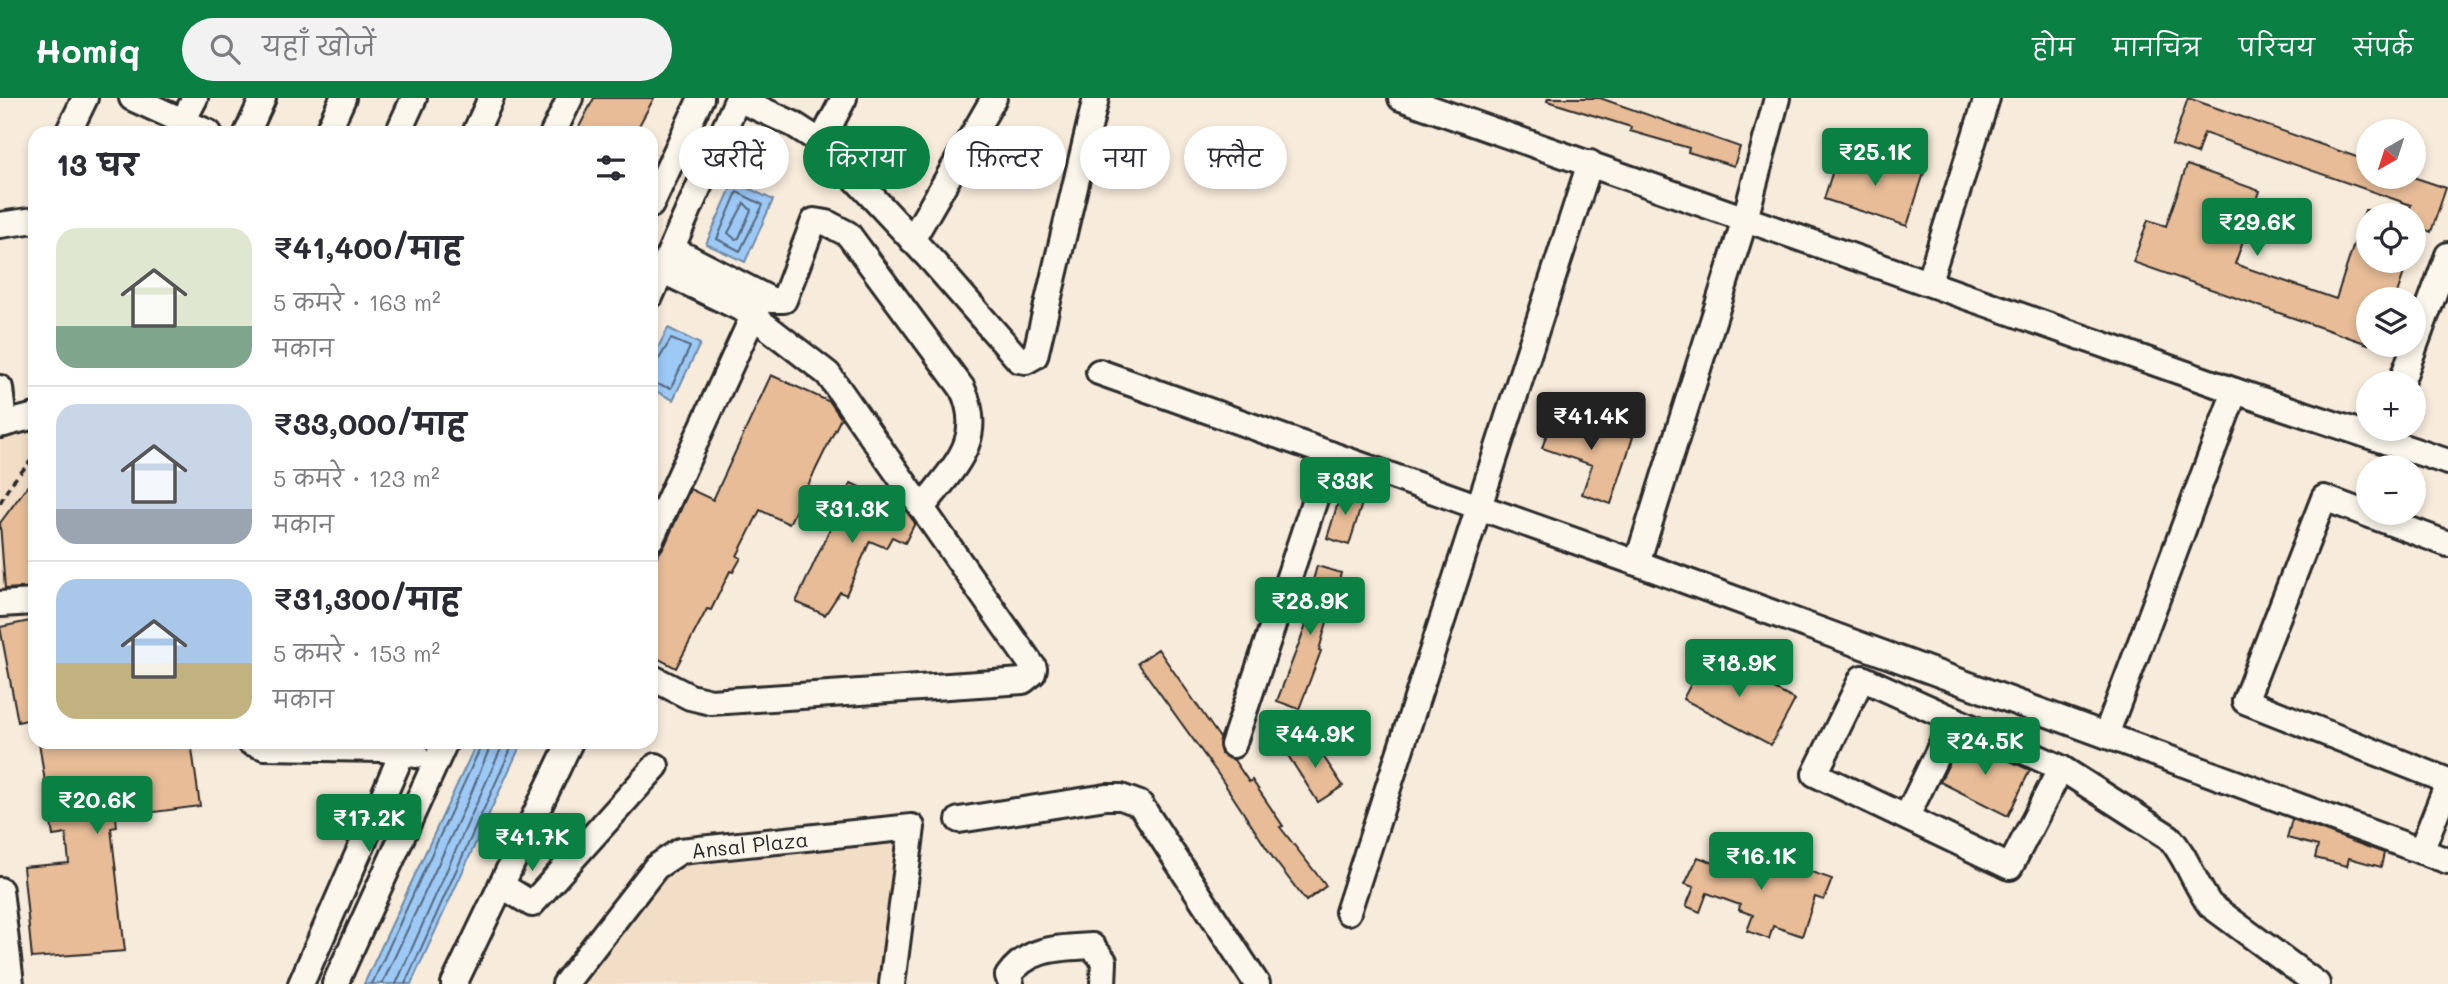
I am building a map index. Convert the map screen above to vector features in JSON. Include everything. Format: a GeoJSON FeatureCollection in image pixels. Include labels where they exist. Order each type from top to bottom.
{"type":"FeatureCollection","features":[{"type":"Feature","properties":{"kind":"street"},"geometry":{"type":"LineString","coordinates":[[71,126],[85,98]]}},
{"type":"Feature","properties":{"kind":"street"},"geometry":{"type":"LineString","coordinates":[[132,98],[194,126]]}},
{"type":"Feature","properties":{"kind":"street"},"geometry":{"type":"LineString","coordinates":[[183,121],[195,98]]}},
{"type":"Feature","properties":{"kind":"street"},"geometry":{"type":"LineString","coordinates":[[250,126],[263,98]]}},
{"type":"Feature","properties":{"kind":"street"},"geometry":{"type":"LineString","coordinates":[[330,126],[343,98]]}},
{"type":"Feature","properties":{"kind":"street"},"geometry":{"type":"LineString","coordinates":[[401,126],[414,98]]}},
{"type":"Feature","properties":{"kind":"street"},"geometry":{"type":"LineString","coordinates":[[478,126],[491,98]]}},
{"type":"Feature","properties":{"kind":"street"},"geometry":{"type":"LineString","coordinates":[[557,126],[570,98]]}},
{"type":"Feature","properties":{"kind":"street"},"geometry":{"type":"LineString","coordinates":[[658,190],[701,98]]}},
{"type":"Feature","properties":{"kind":"street"},"geometry":{"type":"LineString","coordinates":[[830,126],[845,98]]}},
{"type":"Feature","properties":{"kind":"street"},"geometry":{"type":"LineString","coordinates":[[912,240],[994,98]]}},
{"type":"Feature","properties":{"kind":"street"},"geometry":{"type":"LineString","coordinates":[[865,189],[1019,360],[1031,359],[1096,98]]}},
{"type":"Feature","properties":{"kind":"street"},"geometry":{"type":"LineString","coordinates":[[1401,98],[1929,281],[2235,391],[2356,426]]}},
{"type":"Feature","properties":{"kind":"street"},"geometry":{"type":"LineString","coordinates":[[1637,563],[1745,219],[1777,98]]}},
{"type":"Feature","properties":{"kind":"street"},"geometry":{"type":"LineString","coordinates":[[1929,281],[1987,98]]}},
{"type":"Feature","properties":{"kind":"street"},"geometry":{"type":"LineString","coordinates":[[658,280],[738,99],[803,130]]}},
{"type":"Feature","properties":{"kind":"street"},"geometry":{"type":"LineString","coordinates":[[1348,912],[1590,163]]}},
{"type":"Feature","properties":{"kind":"street"},"geometry":{"type":"LineString","coordinates":[[0,225],[28,221]]}},
{"type":"Feature","properties":{"kind":"street"},"geometry":{"type":"LineString","coordinates":[[658,524],[757,305],[771,300],[784,300],[814,221],[827,223],[848,234],[962,388],[969,403],[968,447],[922,508]]}},
{"type":"Feature","properties":{"kind":"street"},"geometry":{"type":"LineString","coordinates":[[2405,371],[2448,256]]}},
{"type":"Feature","properties":{"kind":"street"},"geometry":{"type":"LineString","coordinates":[[658,681],[690,697],[711,702],[1023,681],[1034,667],[828,374],[757,305],[667,260]]}},
{"type":"Feature","properties":{"kind":"street"},"geometry":{"type":"LineString","coordinates":[[1099,372],[1637,563],[2448,861]]}},
{"type":"Feature","properties":{"kind":"street"},"geometry":{"type":"LineString","coordinates":[[0,388],[2,424],[28,418]]}},
{"type":"Feature","properties":{"kind":"street"},"geometry":{"type":"LineString","coordinates":[[2106,735],[2235,391]]}},
{"type":"Feature","properties":{"kind":"street"},"geometry":{"type":"LineString","coordinates":[[2401,441],[2448,461]]}},
{"type":"Feature","properties":{"kind":"street"},"geometry":{"type":"LineString","coordinates":[[1233,745],[1330,454]]}},
{"type":"Feature","properties":{"kind":"street"},"geometry":{"type":"LineString","coordinates":[[2421,851],[2448,782],[2245,701],[2324,498],[2448,544]]}},
{"type":"Feature","properties":{"kind":"street"},"geometry":{"type":"LineString","coordinates":[[0,604],[28,602]]}},
{"type":"Feature","properties":{"kind":"street"},"geometry":{"type":"LineString","coordinates":[[2060,768],[2010,867],[1815,774],[1862,678],[2060,768],[2169,837],[2181,850],[2197,887],[2210,905],[2317,984]]}},
{"type":"Feature","properties":{"kind":"street"},"geometry":{"type":"LineString","coordinates":[[1907,816],[1954,719]]}},
{"type":"Feature","properties":{"kind":"street"},"geometry":{"type":"LineString","coordinates":[[301,984],[404,749]]}},
{"type":"Feature","properties":{"kind":"street"},"geometry":{"type":"LineString","coordinates":[[335,984],[440,752],[419,749]]}},
{"type":"Feature","properties":{"kind":"street"},"geometry":{"type":"LineString","coordinates":[[454,984],[567,749]]}},
{"type":"Feature","properties":{"kind":"street"},"geometry":{"type":"LineString","coordinates":[[501,886],[532,904],[656,766]]}},
{"type":"Feature","properties":{"kind":"street"},"geometry":{"type":"LineString","coordinates":[[960,820],[1106,797],[1121,797],[1140,804],[1257,984]]}},
{"type":"Feature","properties":{"kind":"street","name":"Ansal Plaza"},"geometry":{"type":"LineString","coordinates":[[565,984],[656,867],[671,855],[680,851],[912,827],[892,984]]}},
{"type":"Feature","properties":{"kind":"street"},"geometry":{"type":"LineString","coordinates":[[0,890],[11,984]]}},
{"type":"Feature","properties":{"kind":"street"},"geometry":{"type":"LineString","coordinates":[[1011,984],[1008,976],[1017,962],[1047,948],[1091,946],[1104,961],[1103,984]]}},
{"type":"Feature","properties":{"kind":"path"},"geometry":{"type":"LineString","coordinates":[[0,503],[10,485],[28,464]]}},
{"type":"Feature","properties":{"kind":"shaded area"},"geometry":{"type":"Polygon","coordinates":[[[28,431],[28,618],[0,622],[0,439],[28,431]]]}},
{"type":"Feature","properties":{"kind":"shaded area"},"geometry":{"type":"Polygon","coordinates":[[[904,830],[889,984],[553,984],[666,841],[904,830]]]}},
{"type":"Feature","properties":{"kind":"water"},"geometry":{"type":"Polygon","coordinates":[[[730,189],[750,189],[773,200],[745,262],[706,244],[730,189]]]}},
{"type":"Feature","properties":{"kind":"water"},"geometry":{"type":"Polygon","coordinates":[[[668,328],[700,344],[673,400],[658,392],[658,347],[668,328]]]}},
{"type":"Feature","properties":{"kind":"water"},"geometry":{"type":"Polygon","coordinates":[[[474,749],[519,749],[411,984],[364,984],[474,749]]]}},
{"type":"Feature","properties":{"kind":"building"},"geometry":{"type":"Polygon","coordinates":[[[594,98],[654,98],[639,126],[580,126],[594,98]]]}},
{"type":"Feature","properties":{"kind":"building"},"geometry":{"type":"Polygon","coordinates":[[[1548,98],[1600,98],[1740,147],[1734,166],[1688,152],[1689,148],[1630,131],[1631,127],[1547,101],[1548,98]]]}},
{"type":"Feature","properties":{"kind":"building"},"geometry":{"type":"Polygon","coordinates":[[[2188,98],[2356,157],[2356,186],[2204,133],[2197,154],[2172,145],[2188,98]]]}},
{"type":"Feature","properties":{"kind":"building"},"geometry":{"type":"Polygon","coordinates":[[[1838,154],[1877,167],[1880,158],[1924,173],[1907,226],[1824,199],[1838,154]]]}},
{"type":"Feature","properties":{"kind":"building"},"geometry":{"type":"Polygon","coordinates":[[[2187,165],[2260,191],[2235,264],[2336,299],[2356,238],[2356,273],[2404,273],[2399,287],[2356,287],[2356,340],[2133,262],[2148,220],[2166,226],[2187,165]]]}},
{"type":"Feature","properties":{"kind":"building"},"geometry":{"type":"Polygon","coordinates":[[[2426,181],[2446,188],[2431,232],[2426,230],[2426,203],[2405,203],[2365,189],[2426,189],[2426,181]]]}},
{"type":"Feature","properties":{"kind":"building"},"geometry":{"type":"Polygon","coordinates":[[[771,375],[830,402],[841,418],[789,524],[760,510],[737,556],[741,558],[733,572],[730,571],[711,610],[707,609],[676,668],[658,659],[658,555],[690,489],[713,500],[771,375]]]}},
{"type":"Feature","properties":{"kind":"building"},"geometry":{"type":"Polygon","coordinates":[[[1555,410],[1633,437],[1611,504],[1582,494],[1592,465],[1542,448],[1555,410]]]}},
{"type":"Feature","properties":{"kind":"building"},"geometry":{"type":"Polygon","coordinates":[[[851,483],[903,507],[915,523],[905,543],[892,537],[886,548],[870,541],[846,595],[840,592],[825,615],[796,602],[851,483]]]}},
{"type":"Feature","properties":{"kind":"building"},"geometry":{"type":"Polygon","coordinates":[[[28,485],[28,587],[5,589],[0,523],[28,485]]]}},
{"type":"Feature","properties":{"kind":"building"},"geometry":{"type":"Polygon","coordinates":[[[1342,490],[1364,497],[1349,545],[1327,538],[1342,490]]]}},
{"type":"Feature","properties":{"kind":"building"},"geometry":{"type":"Polygon","coordinates":[[[1317,566],[1341,573],[1319,650],[1321,651],[1299,709],[1277,701],[1306,625],[1301,623],[1317,566]]]}},
{"type":"Feature","properties":{"kind":"building"},"geometry":{"type":"Polygon","coordinates":[[[28,621],[28,720],[18,722],[0,627],[28,621]]]}},
{"type":"Feature","properties":{"kind":"building"},"geometry":{"type":"Polygon","coordinates":[[[1158,649],[1220,738],[1221,754],[1234,760],[1249,782],[1252,780],[1283,826],[1280,827],[1326,886],[1306,901],[1273,858],[1218,774],[1138,663],[1158,649]]]}},
{"type":"Feature","properties":{"kind":"building"},"geometry":{"type":"Polygon","coordinates":[[[1707,653],[1795,700],[1771,745],[1683,699],[1707,653]]]}},
{"type":"Feature","properties":{"kind":"building"},"geometry":{"type":"Polygon","coordinates":[[[1311,738],[1343,786],[1318,802],[1287,754],[1311,738]]]}},
{"type":"Feature","properties":{"kind":"building"},"geometry":{"type":"Polygon","coordinates":[[[1961,739],[2030,770],[2008,816],[1940,782],[1961,739]]]}},
{"type":"Feature","properties":{"kind":"building"},"geometry":{"type":"Polygon","coordinates":[[[40,749],[192,749],[200,806],[116,817],[117,827],[111,828],[125,951],[32,958],[23,867],[69,863],[66,834],[53,836],[40,749]]]}},
{"type":"Feature","properties":{"kind":"building"},"geometry":{"type":"Polygon","coordinates":[[[2292,819],[2384,853],[2381,867],[2349,858],[2347,866],[2315,858],[2318,846],[2287,838],[2292,819]]]}},
{"type":"Feature","properties":{"kind":"building"},"geometry":{"type":"Polygon","coordinates":[[[1751,851],[1832,879],[1824,900],[1815,897],[1802,936],[1773,926],[1769,939],[1747,931],[1753,915],[1739,910],[1740,905],[1707,893],[1700,912],[1686,906],[1694,887],[1685,884],[1698,857],[1743,874],[1751,851]]]}}]}
